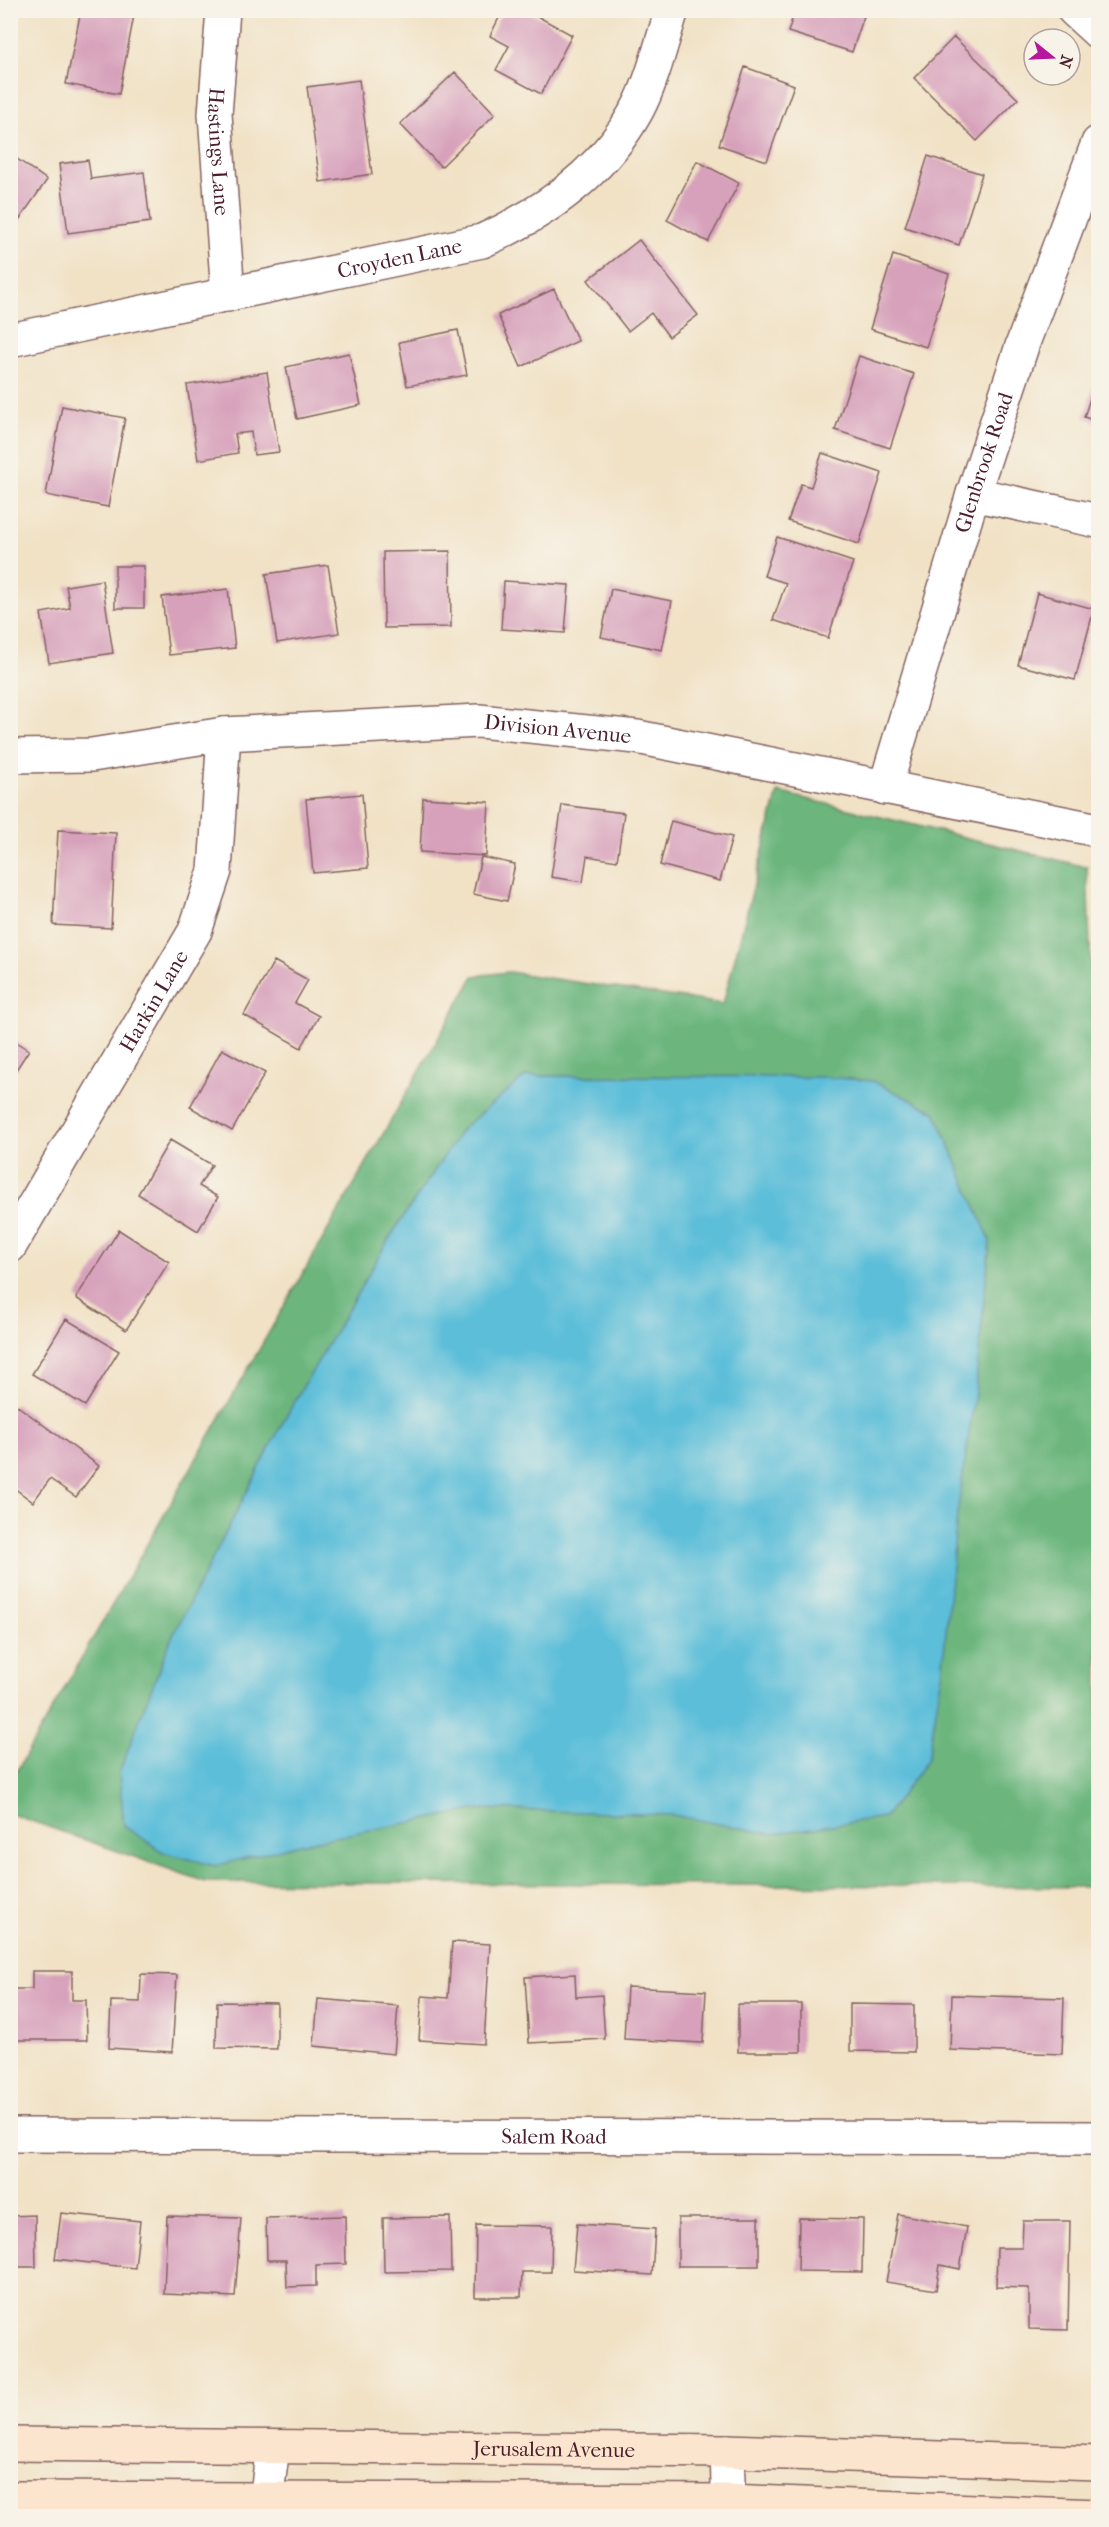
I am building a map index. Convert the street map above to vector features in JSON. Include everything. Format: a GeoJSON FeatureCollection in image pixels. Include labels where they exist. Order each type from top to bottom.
{"type":"FeatureCollection","features":[{"type":"Feature","properties":{"kind":"main road","name":"Jerusalem Avenue"},"geometry":{"type":"LineString","coordinates":[[10,2444],[727,2451],[1098,2463]]}},
{"type":"Feature","properties":{"kind":"main road"},"geometry":{"type":"LineString","coordinates":[[10,2498],[266,2508],[729,2509],[1098,2516]]}},
{"type":"Feature","properties":{"kind":"street","name":"Hastings Lane"},"geometry":{"type":"LineString","coordinates":[[223,10],[215,114],[228,295]]}},
{"type":"Feature","properties":{"kind":"street","name":"Croyden Lane"},"geometry":{"type":"LineString","coordinates":[[10,340],[482,241],[518,225],[573,188],[612,149],[638,109],[672,10]]}},
{"type":"Feature","properties":{"kind":"street"},"geometry":{"type":"LineString","coordinates":[[1074,10],[1098,32]]}},
{"type":"Feature","properties":{"kind":"street","name":"Glenbrook Road"},"geometry":{"type":"LineString","coordinates":[[885,788],[973,494],[1054,256],[1098,143]]}},
{"type":"Feature","properties":{"kind":"street"},"geometry":{"type":"LineString","coordinates":[[973,494],[1098,521]]}},
{"type":"Feature","properties":{"kind":"street","name":"Division Avenue"},"geometry":{"type":"LineString","coordinates":[[10,756],[92,755],[224,734],[480,721],[637,737],[1098,830]]}},
{"type":"Feature","properties":{"kind":"street","name":"Harkin Lane"},"geometry":{"type":"LineString","coordinates":[[10,1246],[195,931],[215,871],[224,734]]}},
{"type":"Feature","properties":{"kind":"street","name":"Salem Road"},"geometry":{"type":"LineString","coordinates":[[10,2135],[1098,2138]]}},
{"type":"Feature","properties":{"kind":"street"},"geometry":{"type":"LineString","coordinates":[[266,2508],[273,2447]]}},
{"type":"Feature","properties":{"kind":"street"},"geometry":{"type":"LineString","coordinates":[[727,2451],[729,2509]]}},
{"type":"Feature","properties":{"kind":"green space"},"geometry":{"type":"Polygon","coordinates":[[[778,792],[1087,867],[1098,1151],[1098,1887],[206,1882],[11,1814],[11,1781],[474,976],[509,972],[723,1004],[778,792]]]}},
{"type":"Feature","properties":{"kind":"water"},"geometry":{"type":"Polygon","coordinates":[[[526,1076],[826,1077],[873,1081],[935,1112],[990,1240],[975,1394],[957,1515],[942,1674],[928,1759],[885,1817],[772,1834],[672,1815],[480,1809],[308,1842],[215,1866],[163,1852],[124,1826],[119,1773],[171,1639],[285,1418],[390,1237],[463,1128],[526,1076]]]}},
{"type":"Feature","properties":{"kind":"building"},"geometry":{"type":"Polygon","coordinates":[[[81,10],[135,10],[119,94],[66,84],[81,10]]]}},
{"type":"Feature","properties":{"kind":"building"},"geometry":{"type":"Polygon","coordinates":[[[503,10],[526,10],[572,35],[541,94],[496,70],[509,46],[490,36],[503,10]]]}},
{"type":"Feature","properties":{"kind":"building"},"geometry":{"type":"Polygon","coordinates":[[[795,10],[866,10],[852,52],[788,32],[795,10]]]}},
{"type":"Feature","properties":{"kind":"building"},"geometry":{"type":"Polygon","coordinates":[[[954,37],[1018,99],[977,141],[914,78],[954,37]]]}},
{"type":"Feature","properties":{"kind":"building"},"geometry":{"type":"Polygon","coordinates":[[[745,67],[794,85],[767,161],[719,145],[745,67]]]}},
{"type":"Feature","properties":{"kind":"building"},"geometry":{"type":"Polygon","coordinates":[[[455,72],[495,114],[441,167],[400,124],[455,72]]]}},
{"type":"Feature","properties":{"kind":"building"},"geometry":{"type":"Polygon","coordinates":[[[359,80],[372,174],[320,182],[307,87],[359,80]]]}},
{"type":"Feature","properties":{"kind":"building"},"geometry":{"type":"Polygon","coordinates":[[[10,154],[47,180],[17,223],[10,218],[10,154]]]}},
{"type":"Feature","properties":{"kind":"building"},"geometry":{"type":"Polygon","coordinates":[[[928,156],[982,174],[959,245],[905,227],[928,156]]]}},
{"type":"Feature","properties":{"kind":"building"},"geometry":{"type":"Polygon","coordinates":[[[88,160],[91,179],[144,172],[150,222],[68,233],[59,164],[88,160]]]}},
{"type":"Feature","properties":{"kind":"building"},"geometry":{"type":"Polygon","coordinates":[[[697,161],[739,183],[708,242],[667,220],[697,161]]]}},
{"type":"Feature","properties":{"kind":"building"},"geometry":{"type":"Polygon","coordinates":[[[639,240],[698,315],[669,337],[651,313],[628,331],[588,280],[639,240]]]}},
{"type":"Feature","properties":{"kind":"building"},"geometry":{"type":"Polygon","coordinates":[[[893,255],[949,274],[926,347],[870,329],[893,255]]]}},
{"type":"Feature","properties":{"kind":"building"},"geometry":{"type":"Polygon","coordinates":[[[554,289],[578,341],[521,367],[498,315],[554,289]]]}},
{"type":"Feature","properties":{"kind":"building"},"geometry":{"type":"Polygon","coordinates":[[[458,330],[467,375],[407,386],[399,342],[458,330]]]}},
{"type":"Feature","properties":{"kind":"building"},"geometry":{"type":"Polygon","coordinates":[[[349,353],[361,405],[297,419],[286,367],[349,353]]]}},
{"type":"Feature","properties":{"kind":"building"},"geometry":{"type":"Polygon","coordinates":[[[859,356],[914,374],[890,448],[835,430],[859,356]]]}},
{"type":"Feature","properties":{"kind":"building"},"geometry":{"type":"Polygon","coordinates":[[[267,372],[279,452],[254,455],[251,432],[235,434],[238,453],[198,460],[187,385],[267,372]]]}},
{"type":"Feature","properties":{"kind":"building"},"geometry":{"type":"Polygon","coordinates":[[[1098,373],[1098,422],[1084,417],[1098,373]]]}},
{"type":"Feature","properties":{"kind":"building"},"geometry":{"type":"Polygon","coordinates":[[[62,406],[125,418],[108,507],[46,495],[62,406]]]}},
{"type":"Feature","properties":{"kind":"building"},"geometry":{"type":"Polygon","coordinates":[[[822,453],[882,473],[859,544],[788,521],[801,484],[811,487],[822,453]]]}},
{"type":"Feature","properties":{"kind":"building"},"geometry":{"type":"Polygon","coordinates":[[[777,537],[853,562],[828,638],[773,620],[786,583],[764,576],[777,537]]]}},
{"type":"Feature","properties":{"kind":"building"},"geometry":{"type":"Polygon","coordinates":[[[450,551],[451,627],[384,628],[383,552],[450,551]]]}},
{"type":"Feature","properties":{"kind":"building"},"geometry":{"type":"Polygon","coordinates":[[[328,565],[339,633],[277,643],[266,574],[328,565]]]}},
{"type":"Feature","properties":{"kind":"building"},"geometry":{"type":"Polygon","coordinates":[[[115,566],[144,566],[144,608],[115,608],[115,566]]]}},
{"type":"Feature","properties":{"kind":"building"},"geometry":{"type":"Polygon","coordinates":[[[102,580],[113,653],[49,663],[41,613],[70,608],[66,586],[102,580]]]}},
{"type":"Feature","properties":{"kind":"building"},"geometry":{"type":"Polygon","coordinates":[[[504,581],[569,585],[565,633],[501,629],[504,581]]]}},
{"type":"Feature","properties":{"kind":"building"},"geometry":{"type":"Polygon","coordinates":[[[228,589],[235,648],[169,655],[162,597],[228,589]]]}},
{"type":"Feature","properties":{"kind":"building"},"geometry":{"type":"Polygon","coordinates":[[[611,589],[672,601],[662,650],[601,637],[611,589]]]}},
{"type":"Feature","properties":{"kind":"building"},"geometry":{"type":"Polygon","coordinates":[[[1037,593],[1094,609],[1075,680],[1018,665],[1037,593]]]}},
{"type":"Feature","properties":{"kind":"building"},"geometry":{"type":"Polygon","coordinates":[[[362,794],[368,868],[313,873],[306,799],[362,794]]]}},
{"type":"Feature","properties":{"kind":"building"},"geometry":{"type":"Polygon","coordinates":[[[423,798],[489,802],[486,856],[420,852],[423,798]]]}},
{"type":"Feature","properties":{"kind":"building"},"geometry":{"type":"Polygon","coordinates":[[[562,805],[624,813],[617,861],[587,856],[583,882],[551,877],[562,805]]]}},
{"type":"Feature","properties":{"kind":"building"},"geometry":{"type":"Polygon","coordinates":[[[671,821],[732,837],[720,881],[660,865],[671,821]]]}},
{"type":"Feature","properties":{"kind":"building"},"geometry":{"type":"Polygon","coordinates":[[[58,830],[116,833],[111,928],[53,925],[58,830]]]}},
{"type":"Feature","properties":{"kind":"building"},"geometry":{"type":"Polygon","coordinates":[[[481,857],[515,864],[507,901],[473,894],[481,857]]]}},
{"type":"Feature","properties":{"kind":"building"},"geometry":{"type":"Polygon","coordinates":[[[274,961],[308,980],[295,1003],[319,1016],[301,1048],[244,1015],[274,961]]]}},
{"type":"Feature","properties":{"kind":"building"},"geometry":{"type":"Polygon","coordinates":[[[10,1038],[29,1050],[10,1079],[10,1038]]]}},
{"type":"Feature","properties":{"kind":"building"},"geometry":{"type":"Polygon","coordinates":[[[222,1049],[265,1073],[232,1131],[190,1107],[222,1049]]]}},
{"type":"Feature","properties":{"kind":"building"},"geometry":{"type":"Polygon","coordinates":[[[170,1140],[212,1165],[199,1186],[218,1197],[198,1231],[138,1194],[170,1140]]]}},
{"type":"Feature","properties":{"kind":"building"},"geometry":{"type":"Polygon","coordinates":[[[119,1230],[169,1262],[126,1330],[76,1298],[119,1230]]]}},
{"type":"Feature","properties":{"kind":"building"},"geometry":{"type":"Polygon","coordinates":[[[66,1319],[119,1351],[85,1406],[32,1374],[66,1319]]]}},
{"type":"Feature","properties":{"kind":"building"},"geometry":{"type":"Polygon","coordinates":[[[15,1404],[99,1466],[76,1497],[50,1479],[33,1502],[10,1485],[10,1410],[15,1404]]]}},
{"type":"Feature","properties":{"kind":"building"},"geometry":{"type":"Polygon","coordinates":[[[452,1942],[490,1944],[484,2044],[419,2040],[422,1996],[448,1998],[452,1942]]]}},
{"type":"Feature","properties":{"kind":"building"},"geometry":{"type":"Polygon","coordinates":[[[32,1971],[72,1971],[72,2000],[86,2000],[87,2040],[10,2040],[10,1989],[32,1989],[32,1971]]]}},
{"type":"Feature","properties":{"kind":"building"},"geometry":{"type":"Polygon","coordinates":[[[141,1974],[177,1975],[172,2052],[109,2048],[111,2001],[140,2002],[141,1974]]]}},
{"type":"Feature","properties":{"kind":"building"},"geometry":{"type":"Polygon","coordinates":[[[575,1974],[576,1997],[602,1995],[605,2039],[529,2043],[525,1977],[575,1974]]]}},
{"type":"Feature","properties":{"kind":"building"},"geometry":{"type":"Polygon","coordinates":[[[627,1987],[706,1991],[703,2043],[624,2039],[627,1987]]]}},
{"type":"Feature","properties":{"kind":"building"},"geometry":{"type":"Polygon","coordinates":[[[952,1995],[1064,1998],[1062,2054],[950,2050],[952,1995]]]}},
{"type":"Feature","properties":{"kind":"building"},"geometry":{"type":"Polygon","coordinates":[[[318,1999],[398,2006],[394,2054],[314,2046],[318,1999]]]}},
{"type":"Feature","properties":{"kind":"building"},"geometry":{"type":"Polygon","coordinates":[[[217,2002],[277,2003],[277,2049],[216,2048],[217,2002]]]}},
{"type":"Feature","properties":{"kind":"building"},"geometry":{"type":"Polygon","coordinates":[[[738,2004],[801,2004],[801,2052],[738,2052],[738,2004]]]}},
{"type":"Feature","properties":{"kind":"building"},"geometry":{"type":"Polygon","coordinates":[[[850,2004],[914,2005],[914,2052],[850,2051],[850,2004]]]}},
{"type":"Feature","properties":{"kind":"building"},"geometry":{"type":"Polygon","coordinates":[[[61,2213],[140,2221],[135,2268],[55,2259],[61,2213]]]}},
{"type":"Feature","properties":{"kind":"building"},"geometry":{"type":"Polygon","coordinates":[[[898,2214],[967,2227],[960,2269],[940,2265],[936,2290],[886,2282],[898,2214]]]}},
{"type":"Feature","properties":{"kind":"building"},"geometry":{"type":"Polygon","coordinates":[[[35,2215],[36,2267],[10,2267],[10,2216],[35,2215]]]}},
{"type":"Feature","properties":{"kind":"building"},"geometry":{"type":"Polygon","coordinates":[[[167,2216],[241,2218],[235,2297],[164,2294],[167,2216]]]}},
{"type":"Feature","properties":{"kind":"building"},"geometry":{"type":"Polygon","coordinates":[[[345,2216],[346,2264],[316,2265],[316,2286],[287,2287],[286,2260],[267,2260],[266,2218],[345,2216]]]}},
{"type":"Feature","properties":{"kind":"building"},"geometry":{"type":"Polygon","coordinates":[[[450,2217],[451,2271],[384,2272],[383,2218],[450,2217]]]}},
{"type":"Feature","properties":{"kind":"building"},"geometry":{"type":"Polygon","coordinates":[[[678,2218],[759,2218],[759,2266],[678,2266],[678,2218]]]}},
{"type":"Feature","properties":{"kind":"building"},"geometry":{"type":"Polygon","coordinates":[[[799,2218],[863,2219],[862,2272],[798,2271],[799,2218]]]}},
{"type":"Feature","properties":{"kind":"building"},"geometry":{"type":"Polygon","coordinates":[[[1023,2221],[1070,2221],[1068,2330],[1029,2329],[1029,2288],[996,2287],[997,2248],[1022,2248],[1023,2221]]]}},
{"type":"Feature","properties":{"kind":"building"},"geometry":{"type":"Polygon","coordinates":[[[577,2224],[655,2229],[652,2275],[573,2270],[577,2224]]]}},
{"type":"Feature","properties":{"kind":"building"},"geometry":{"type":"Polygon","coordinates":[[[476,2225],[552,2226],[551,2272],[522,2272],[521,2297],[475,2297],[476,2225]]]}}]}
